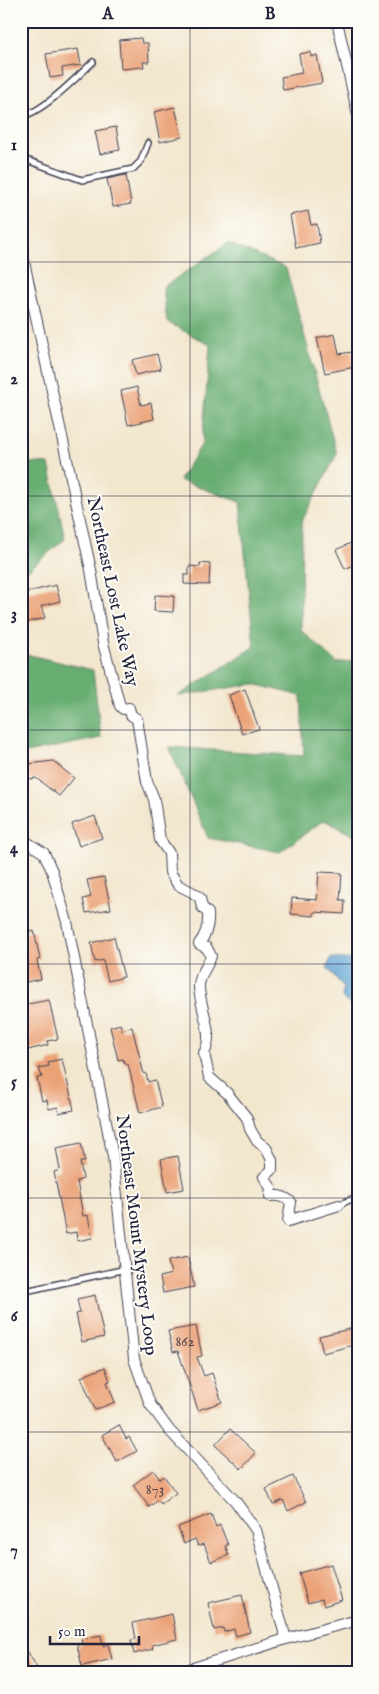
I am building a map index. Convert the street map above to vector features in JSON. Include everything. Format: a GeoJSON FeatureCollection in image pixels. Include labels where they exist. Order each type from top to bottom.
{"type":"FeatureCollection","features":[{"type":"Feature","properties":{"kind":"street"},"geometry":{"type":"LineString","coordinates":[[337,21],[358,115]]}},
{"type":"Feature","properties":{"kind":"street","name":"Northeast Lost Lake Way"},"geometry":{"type":"LineString","coordinates":[[21,248],[89,561],[111,676],[116,685],[120,706],[123,709],[129,708],[131,715],[137,719],[147,782],[154,799],[160,840],[169,854],[170,872],[178,885],[200,898],[202,907],[208,913],[205,935],[199,944],[207,948],[212,956],[199,981],[199,988],[207,1026],[208,1046],[204,1053],[210,1077],[227,1093],[247,1118],[250,1129],[257,1141],[266,1148],[272,1160],[272,1170],[264,1177],[270,1188],[270,1196],[278,1195],[287,1198],[291,1202],[288,1221],[339,1205]]}},
{"type":"Feature","properties":{"kind":"street","name":"Northeast Mount Mystery Loop"},"geometry":{"type":"LineString","coordinates":[[21,841],[25,841],[44,853],[52,871],[67,922],[113,1157],[134,1359],[150,1404],[169,1430],[236,1502],[256,1530],[286,1638]]}},
{"type":"Feature","properties":{"kind":"street"},"geometry":{"type":"LineString","coordinates":[[177,1673],[194,1671],[286,1638],[358,1620]]}},
{"type":"Feature","properties":{"kind":"lane"},"geometry":{"type":"LineString","coordinates":[[21,116],[28,115],[48,102],[94,62]]}},
{"type":"Feature","properties":{"kind":"lane"},"geometry":{"type":"LineString","coordinates":[[21,158],[82,180],[133,169],[142,161],[148,143]]}},
{"type":"Feature","properties":{"kind":"lane"},"geometry":{"type":"LineString","coordinates":[[339,1205],[358,1196]]}},
{"type":"Feature","properties":{"kind":"lane"},"geometry":{"type":"LineString","coordinates":[[21,1292],[126,1269]]}},
{"type":"Feature","properties":{"kind":"green space"},"geometry":{"type":"Polygon","coordinates":[[[228,243],[286,268],[337,454],[302,521],[301,630],[337,663],[358,660],[358,838],[324,820],[280,852],[208,838],[169,747],[304,756],[301,696],[254,684],[178,696],[254,647],[240,502],[179,480],[202,444],[210,345],[167,322],[163,287],[228,243]]]}},
{"type":"Feature","properties":{"kind":"green space"},"geometry":{"type":"Polygon","coordinates":[[[21,462],[49,464],[65,539],[21,576],[21,462]]]}},
{"type":"Feature","properties":{"kind":"green space"},"geometry":{"type":"Polygon","coordinates":[[[21,653],[93,670],[101,738],[21,754],[21,653]]]}},
{"type":"Feature","properties":{"kind":"water"},"geometry":{"type":"Polygon","coordinates":[[[331,958],[358,960],[358,1010],[342,998],[343,987],[327,967],[331,958]]]}},
{"type":"Feature","properties":{"kind":"building"},"geometry":{"type":"Polygon","coordinates":[[[141,38],[142,43],[148,43],[149,62],[143,62],[144,67],[121,69],[119,40],[141,38]]]}},
{"type":"Feature","properties":{"kind":"building"},"geometry":{"type":"Polygon","coordinates":[[[78,49],[81,65],[62,68],[63,76],[50,78],[46,54],[78,49]]]}},
{"type":"Feature","properties":{"kind":"building"},"geometry":{"type":"Polygon","coordinates":[[[310,52],[311,57],[317,55],[322,83],[283,90],[281,77],[302,73],[299,54],[310,52]]]}},
{"type":"Feature","properties":{"kind":"building"},"geometry":{"type":"Polygon","coordinates":[[[175,107],[182,137],[160,142],[154,112],[175,107]]]}},
{"type":"Feature","properties":{"kind":"building"},"geometry":{"type":"Polygon","coordinates":[[[116,127],[120,150],[100,154],[95,131],[116,127]]]}},
{"type":"Feature","properties":{"kind":"building"},"geometry":{"type":"Polygon","coordinates":[[[126,175],[131,204],[113,207],[107,179],[126,175]]]}},
{"type":"Feature","properties":{"kind":"building"},"geometry":{"type":"Polygon","coordinates":[[[308,211],[311,225],[317,224],[320,243],[296,248],[290,215],[308,211]]]}},
{"type":"Feature","properties":{"kind":"building"},"geometry":{"type":"Polygon","coordinates":[[[335,334],[339,354],[352,352],[355,367],[325,373],[317,338],[335,334]]]}},
{"type":"Feature","properties":{"kind":"building"},"geometry":{"type":"Polygon","coordinates":[[[157,354],[161,369],[136,375],[132,360],[157,354]]]}},
{"type":"Feature","properties":{"kind":"building"},"geometry":{"type":"Polygon","coordinates":[[[137,387],[141,405],[151,403],[154,419],[128,425],[121,391],[137,387]]]}},
{"type":"Feature","properties":{"kind":"building"},"geometry":{"type":"Polygon","coordinates":[[[355,541],[358,546],[358,563],[345,569],[336,550],[355,541]]]}},
{"type":"Feature","properties":{"kind":"building"},"geometry":{"type":"Polygon","coordinates":[[[200,563],[210,564],[209,585],[184,584],[184,575],[189,575],[189,566],[200,567],[200,563]]]}},
{"type":"Feature","properties":{"kind":"building"},"geometry":{"type":"Polygon","coordinates":[[[56,585],[60,601],[41,606],[45,618],[21,624],[21,594],[56,585]]]}},
{"type":"Feature","properties":{"kind":"building"},"geometry":{"type":"Polygon","coordinates":[[[155,595],[174,596],[173,612],[154,611],[155,595]]]}},
{"type":"Feature","properties":{"kind":"building"},"geometry":{"type":"Polygon","coordinates":[[[245,689],[259,729],[242,734],[229,695],[245,689]]]}},
{"type":"Feature","properties":{"kind":"building"},"geometry":{"type":"Polygon","coordinates":[[[53,761],[74,778],[59,796],[36,778],[22,780],[21,765],[53,761]]]}},
{"type":"Feature","properties":{"kind":"building"},"geometry":{"type":"Polygon","coordinates":[[[95,816],[102,838],[79,846],[72,824],[95,816]]]}},
{"type":"Feature","properties":{"kind":"building"},"geometry":{"type":"Polygon","coordinates":[[[319,872],[342,873],[340,900],[345,900],[344,914],[314,912],[314,916],[291,914],[292,898],[317,900],[319,872]]]}},
{"type":"Feature","properties":{"kind":"building"},"geometry":{"type":"Polygon","coordinates":[[[104,877],[111,909],[86,913],[83,899],[91,897],[87,880],[104,877]]]}},
{"type":"Feature","properties":{"kind":"building"},"geometry":{"type":"Polygon","coordinates":[[[34,931],[40,959],[37,960],[41,979],[21,983],[21,934],[34,931]]]}},
{"type":"Feature","properties":{"kind":"building"},"geometry":{"type":"Polygon","coordinates":[[[114,937],[124,977],[108,981],[103,960],[95,962],[91,943],[114,937]]]}},
{"type":"Feature","properties":{"kind":"building"},"geometry":{"type":"Polygon","coordinates":[[[49,1000],[58,1039],[47,1041],[48,1045],[28,1050],[22,1020],[26,1019],[23,1005],[49,1000]]]}},
{"type":"Feature","properties":{"kind":"building"},"geometry":{"type":"Polygon","coordinates":[[[120,1024],[122,1030],[132,1027],[144,1074],[146,1073],[148,1082],[155,1080],[162,1107],[140,1113],[128,1064],[125,1064],[123,1059],[118,1060],[110,1027],[120,1024]]]}},
{"type":"Feature","properties":{"kind":"building"},"geometry":{"type":"Polygon","coordinates":[[[62,1059],[74,1110],[59,1113],[58,1107],[49,1109],[47,1100],[42,1101],[37,1078],[42,1077],[39,1068],[49,1066],[48,1062],[62,1059]]]}},
{"type":"Feature","properties":{"kind":"building"},"geometry":{"type":"Polygon","coordinates":[[[81,1143],[85,1162],[80,1162],[83,1179],[77,1181],[83,1216],[88,1215],[92,1238],[77,1241],[76,1232],[66,1234],[54,1172],[60,1170],[56,1148],[81,1143]]]}},
{"type":"Feature","properties":{"kind":"building"},"geometry":{"type":"Polygon","coordinates":[[[178,1156],[184,1189],[167,1192],[161,1159],[178,1156]]]}},
{"type":"Feature","properties":{"kind":"building"},"geometry":{"type":"Polygon","coordinates":[[[188,1257],[194,1287],[163,1293],[160,1277],[171,1274],[168,1261],[188,1257]]]}},
{"type":"Feature","properties":{"kind":"building"},"geometry":{"type":"Polygon","coordinates":[[[95,1295],[104,1337],[82,1342],[76,1314],[80,1313],[77,1299],[95,1295]]]}},
{"type":"Feature","properties":{"kind":"building"},"geometry":{"type":"Polygon","coordinates":[[[196,1326],[202,1356],[197,1357],[204,1376],[212,1373],[222,1402],[198,1410],[178,1351],[173,1352],[168,1331],[196,1326]]]}},
{"type":"Feature","properties":{"kind":"building"},"geometry":{"type":"Polygon","coordinates":[[[358,1327],[358,1344],[323,1353],[319,1336],[358,1327]]]}},
{"type":"Feature","properties":{"kind":"building"},"geometry":{"type":"Polygon","coordinates":[[[105,1367],[110,1381],[107,1382],[115,1402],[95,1410],[81,1377],[105,1367]]]}},
{"type":"Feature","properties":{"kind":"building"},"geometry":{"type":"Polygon","coordinates":[[[119,1425],[126,1439],[129,1437],[137,1451],[117,1462],[102,1435],[119,1425]]]}},
{"type":"Feature","properties":{"kind":"building"},"geometry":{"type":"Polygon","coordinates":[[[230,1429],[256,1453],[241,1469],[215,1445],[230,1429]]]}},
{"type":"Feature","properties":{"kind":"building"},"geometry":{"type":"Polygon","coordinates":[[[153,1470],[160,1479],[164,1476],[176,1493],[161,1504],[158,1500],[149,1507],[133,1485],[153,1470]]]}},
{"type":"Feature","properties":{"kind":"building"},"geometry":{"type":"Polygon","coordinates":[[[293,1476],[306,1502],[288,1511],[283,1500],[273,1505],[266,1489],[293,1476]]]}},
{"type":"Feature","properties":{"kind":"building"},"geometry":{"type":"Polygon","coordinates":[[[211,1514],[216,1527],[220,1525],[228,1545],[225,1546],[229,1555],[211,1562],[204,1544],[198,1546],[195,1539],[184,1544],[178,1527],[211,1514]]]}},
{"type":"Feature","properties":{"kind":"building"},"geometry":{"type":"Polygon","coordinates":[[[331,1564],[342,1600],[324,1606],[322,1599],[308,1603],[299,1573],[331,1564]]]}},
{"type":"Feature","properties":{"kind":"building"},"geometry":{"type":"Polygon","coordinates":[[[242,1595],[250,1632],[236,1636],[234,1629],[224,1632],[223,1628],[214,1630],[208,1603],[242,1595]]]}},
{"type":"Feature","properties":{"kind":"building"},"geometry":{"type":"Polygon","coordinates":[[[172,1614],[177,1639],[152,1645],[153,1649],[134,1654],[131,1640],[136,1639],[133,1623],[172,1614]]]}},
{"type":"Feature","properties":{"kind":"building"},"geometry":{"type":"Polygon","coordinates":[[[101,1635],[103,1646],[108,1644],[112,1659],[82,1666],[77,1645],[82,1644],[81,1639],[101,1635]]]}},
{"type":"Feature","properties":{"kind":"building"},"geometry":{"type":"Polygon","coordinates":[[[21,1640],[40,1673],[21,1673],[21,1640]]]}}]}
